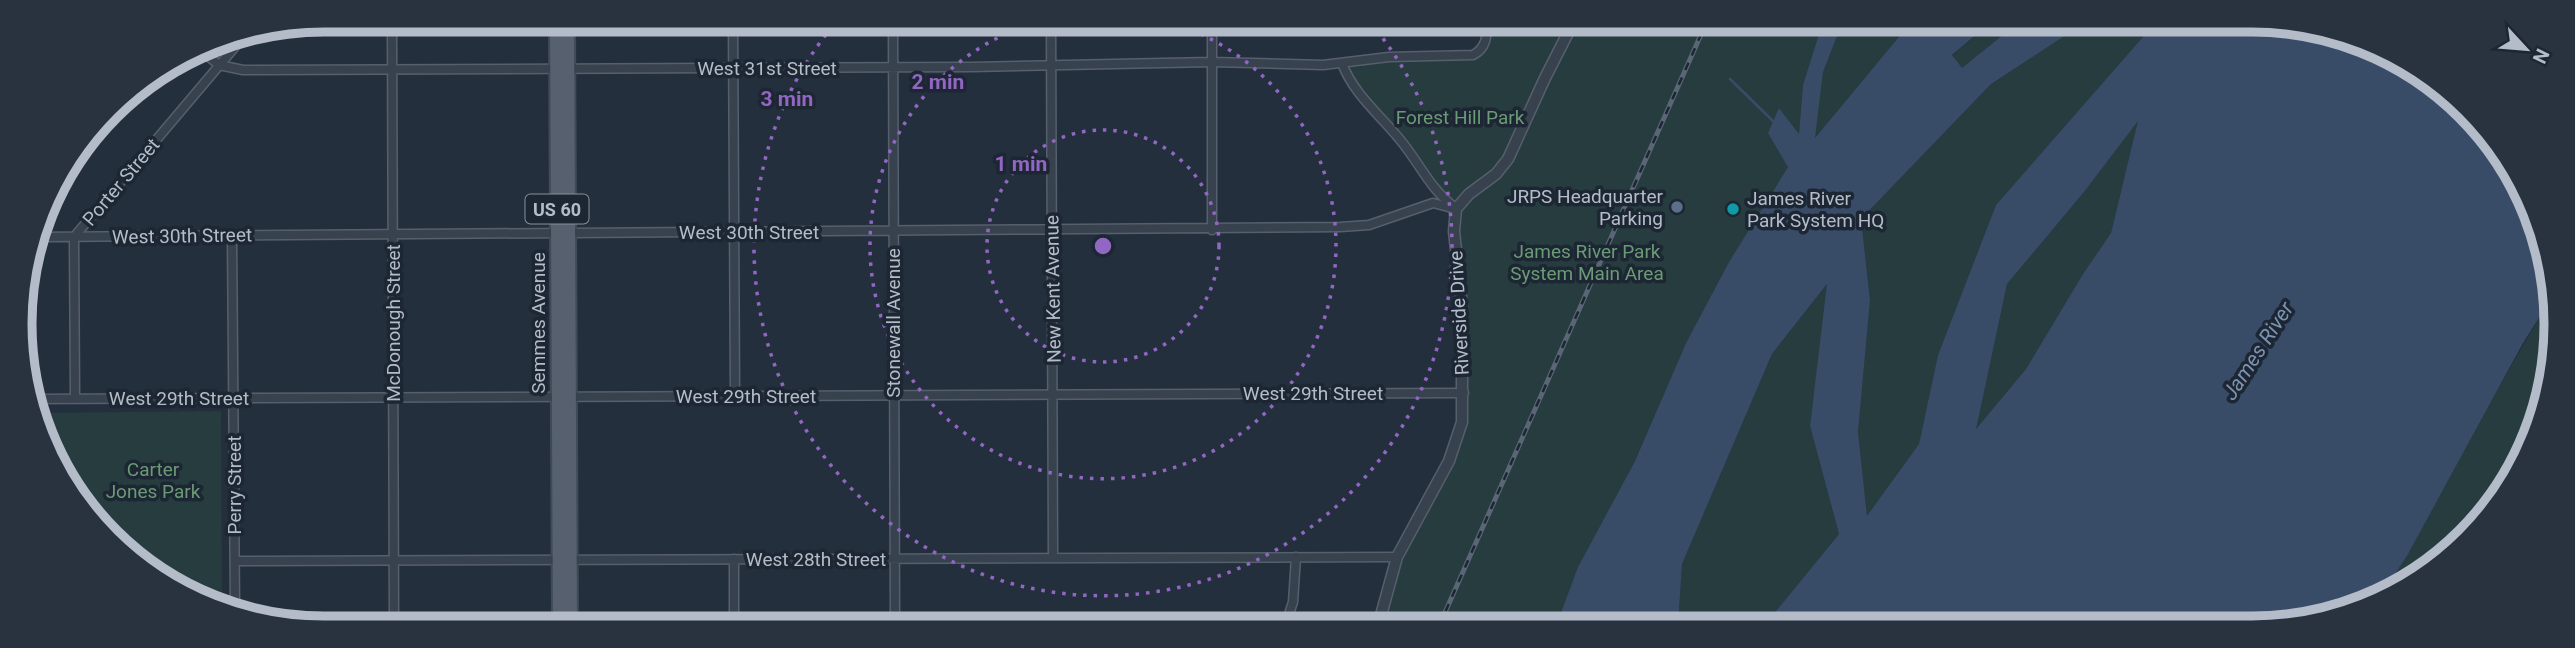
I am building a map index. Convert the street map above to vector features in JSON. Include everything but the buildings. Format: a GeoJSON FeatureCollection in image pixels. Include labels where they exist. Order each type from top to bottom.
{"type":"FeatureCollection","features":[{"type":"Feature","properties":{"kind":"main road","name":"Semmes Avenue"},"geometry":{"type":"LineString","coordinates":[[557,32],[562,69],[565,561],[570,616]]}},
{"type":"Feature","properties":{"kind":"main road","name":"Semmes Avenue"},"geometry":{"type":"LineString","coordinates":[[562,69],[567,32]]}},
{"type":"Feature","properties":{"kind":"main road","name":"Semmes Avenue"},"geometry":{"type":"LineString","coordinates":[[560,616],[565,561]]}},
{"type":"Feature","properties":{"kind":"street","name":"McDonough Street"},"geometry":{"type":"LineString","coordinates":[[391,32],[394,616]]}},
{"type":"Feature","properties":{"kind":"street"},"geometry":{"type":"LineString","coordinates":[[733,32],[735,396]]}},
{"type":"Feature","properties":{"kind":"street","name":"Stonewall Avenue"},"geometry":{"type":"LineString","coordinates":[[893,32],[895,616]]}},
{"type":"Feature","properties":{"kind":"street","name":"New Kent Avenue"},"geometry":{"type":"LineString","coordinates":[[1051,32],[1053,558]]}},
{"type":"Feature","properties":{"kind":"street"},"geometry":{"type":"LineString","coordinates":[[1212,32],[1212,230]]}},
{"type":"Feature","properties":{"kind":"street","name":"West 31st Street"},"geometry":{"type":"LineString","coordinates":[[219,65],[243,70],[391,70],[1342,63],[1389,57],[1473,55],[1486,42],[1486,32]]}},
{"type":"Feature","properties":{"kind":"street"},"geometry":{"type":"LineString","coordinates":[[1342,63],[1354,88],[1394,132],[1436,191],[1456,209],[1469,194],[1496,174],[1508,159],[1568,32]]}},
{"type":"Feature","properties":{"kind":"street","name":"Porter Street"},"geometry":{"type":"LineString","coordinates":[[75,398],[74,237],[236,45]]}},
{"type":"Feature","properties":{"kind":"street"},"geometry":{"type":"LineString","coordinates":[[208,56],[219,65]]}},
{"type":"Feature","properties":{"kind":"street","name":"West 30th Street"},"geometry":{"type":"LineString","coordinates":[[45,237],[1212,230],[1357,227],[1382,221],[1427,204],[1440,204],[1456,209]]}},
{"type":"Feature","properties":{"kind":"street","name":"Riverside Drive"},"geometry":{"type":"LineString","coordinates":[[1381,616],[1397,557],[1453,451],[1462,422],[1462,294],[1453,225],[1456,209]]}},
{"type":"Feature","properties":{"kind":"street","name":"Perry Street"},"geometry":{"type":"LineString","coordinates":[[232,235],[235,603]]}},
{"type":"Feature","properties":{"kind":"street","name":"West 29th Street"},"geometry":{"type":"LineString","coordinates":[[41,399],[1464,393]]}},
{"type":"Feature","properties":{"kind":"street"},"geometry":{"type":"LineString","coordinates":[[1288,616],[1293,602],[1296,557]]}},
{"type":"Feature","properties":{"kind":"street","name":"West 28th Street"},"geometry":{"type":"LineString","coordinates":[[234,561],[1397,557]]}},
{"type":"Feature","properties":{"kind":"street"},"geometry":{"type":"LineString","coordinates":[[734,559],[734,616]]}},
{"type":"Feature","properties":{"kind":"green space","name":"James River Park System Main Area"},"geometry":{"type":"Polygon","coordinates":[[[1484,32],[1820,32],[1803,85],[1799,135],[1779,108],[1774,122],[1788,167],[1729,262],[1686,343],[1635,461],[1578,567],[1560,616],[1380,616],[1389,582],[1460,432],[1456,209],[1342,63],[1469,55],[1480,50],[1484,32]]]}},
{"type":"Feature","properties":{"kind":"green space"},"geometry":{"type":"Polygon","coordinates":[[[1839,32],[1903,32],[1814,139],[1823,72],[1839,32]]]}},
{"type":"Feature","properties":{"kind":"green space"},"geometry":{"type":"Polygon","coordinates":[[[1980,32],[2007,32],[1962,69],[1952,56],[1980,32]]]}},
{"type":"Feature","properties":{"kind":"green space"},"geometry":{"type":"Polygon","coordinates":[[[2071,32],[2147,32],[1996,205],[1938,355],[1919,444],[1867,517],[1858,432],[1870,300],[1861,219],[1991,84],[2071,32]]]}},
{"type":"Feature","properties":{"kind":"green space"},"geometry":{"type":"Polygon","coordinates":[[[2139,119],[2111,233],[2026,369],[1975,430],[2007,284],[2084,192],[2139,119]]]}},
{"type":"Feature","properties":{"kind":"green space"},"geometry":{"type":"Polygon","coordinates":[[[1828,283],[1810,426],[1839,534],[1772,616],[1679,616],[1682,564],[1772,354],[1828,283]]]}},
{"type":"Feature","properties":{"kind":"green space"},"geometry":{"type":"Polygon","coordinates":[[[2543,312],[2541,362],[2534,400],[2521,436],[2504,470],[2483,502],[2458,531],[2414,567],[2390,581],[2423,525],[2543,312]]]}},
{"type":"Feature","properties":{"kind":"green space","name":"Carter Jones Park"},"geometry":{"type":"Polygon","coordinates":[[[221,411],[222,598],[161,567],[117,531],[81,487],[62,453],[45,413],[221,411]]]}},
{"type":"Feature","properties":{"kind":"water","name":"James River"},"geometry":{"type":"Polygon","coordinates":[[[1820,32],[1839,32],[1823,72],[1815,138],[1903,32],[1979,32],[1952,55],[1962,68],[2007,32],[2071,32],[1991,84],[1861,219],[1870,300],[1858,432],[1867,516],[1919,444],[1938,355],[1996,205],[2147,32],[2270,32],[2308,37],[2363,54],[2414,81],[2444,104],[2471,131],[2504,178],[2521,212],[2534,248],[2543,311],[2523,343],[2408,554],[2391,580],[2363,594],[2327,607],[2270,616],[1772,616],[1839,534],[1810,426],[1827,284],[1772,354],[1682,564],[1679,616],[1560,616],[1578,567],[1635,461],[1686,343],[1729,262],[1788,167],[1768,133],[1779,108],[1799,134],[1803,85],[1820,32]],[[2138,121],[2084,192],[2007,284],[1976,429],[2026,369],[2111,233],[2138,121]]]}},
{"type":"Feature","properties":{"kind":"waterway"},"geometry":{"type":"LineString","coordinates":[[1730,79],[1774,122]]}},
{"type":"Feature","properties":{"kind":"railway"},"geometry":{"type":"LineString","coordinates":[[1443,616],[1702,32]]}},
{"type":"Feature","properties":{"kind":"place","name":"JRPS Headquarter Parking"},"geometry":{"type":"Point","coordinates":[1677,207]}},
{"type":"Feature","properties":{"kind":"place","name":"James River Park System HQ"},"geometry":{"type":"Point","coordinates":[1733,209]}},
{"type":"Feature","properties":{"kind":"park label","name":"Forest Hill Park"},"geometry":{"type":"Point","coordinates":[1460,117]}}]}
